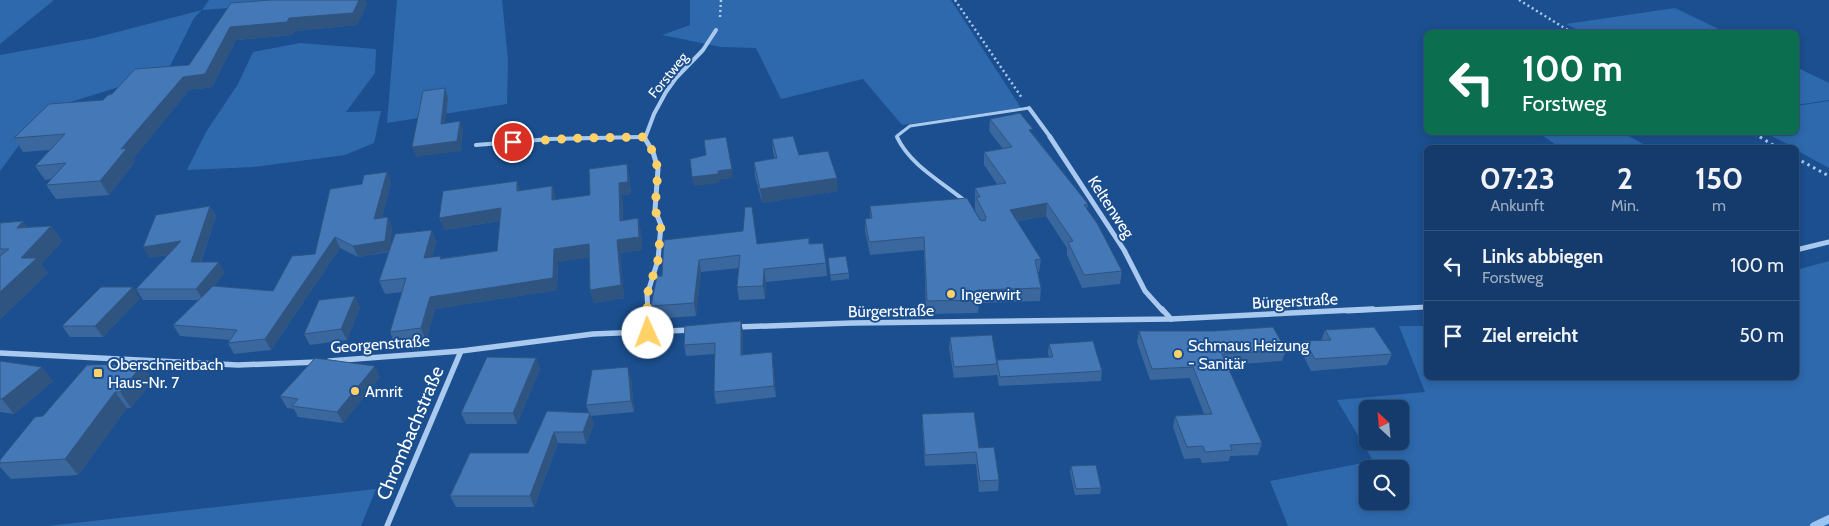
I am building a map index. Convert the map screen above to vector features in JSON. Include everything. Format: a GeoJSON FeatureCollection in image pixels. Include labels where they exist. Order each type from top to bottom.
{"type":"FeatureCollection","features":[{"type":"Feature","properties":{"kind":"street","name":"Forstweg"},"geometry":{"type":"LineString","coordinates":[[644,137],[658,106],[676,79],[710,44],[716,30]]}},
{"type":"Feature","properties":{"kind":"street","name":"Keltenweg"},"geometry":{"type":"LineString","coordinates":[[1029,108],[1066,160],[1124,250],[1145,291],[1171,319]]}},
{"type":"Feature","properties":{"kind":"street"},"geometry":{"type":"LineString","coordinates":[[644,137],[653,152],[658,169],[655,210],[661,225],[658,260],[647,295],[648,333]]}},
{"type":"Feature","properties":{"kind":"street"},"geometry":{"type":"LineString","coordinates":[[1799,249],[1829,242]]}},
{"type":"Feature","properties":{"kind":"street","name":"Bürgerstraße"},"geometry":{"type":"LineString","coordinates":[[733,328],[852,323],[1171,319],[1424,307]]}},
{"type":"Feature","properties":{"kind":"street"},"geometry":{"type":"LineString","coordinates":[[461,351],[593,334],[695,330]]}},
{"type":"Feature","properties":{"kind":"street","name":"Georgenstraße"},"geometry":{"type":"LineString","coordinates":[[0,353],[238,365],[461,351]]}},
{"type":"Feature","properties":{"kind":"street","name":"Chrombachstraße"},"geometry":{"type":"LineString","coordinates":[[387,526],[461,351]]}},
{"type":"Feature","properties":{"kind":"lane"},"geometry":{"type":"LineString","coordinates":[[966,202],[899,144],[897,136],[910,126],[1029,108]]}},
{"type":"Feature","properties":{"kind":"lane"},"geometry":{"type":"LineString","coordinates":[[476,145],[550,139],[644,137]]}},
{"type":"Feature","properties":{"kind":"path"},"geometry":{"type":"LineString","coordinates":[[716,30],[721,14],[721,0]]}},
{"type":"Feature","properties":{"kind":"path"},"geometry":{"type":"LineString","coordinates":[[956,0],[1029,108]]}},
{"type":"Feature","properties":{"kind":"path"},"geometry":{"type":"LineString","coordinates":[[1519,0],[1568,30]]}},
{"type":"Feature","properties":{"kind":"path"},"geometry":{"type":"LineString","coordinates":[[1756,135],[1773,145]]}},
{"type":"Feature","properties":{"kind":"path"},"geometry":{"type":"LineString","coordinates":[[1799,160],[1829,176]]}},
{"type":"Feature","properties":{"kind":"shaded area"},"geometry":{"type":"Polygon","coordinates":[[[0,0],[54,0],[0,44],[0,0]]]}},
{"type":"Feature","properties":{"kind":"shaded area"},"geometry":{"type":"Polygon","coordinates":[[[209,0],[339,0],[202,10],[209,0]]]}},
{"type":"Feature","properties":{"kind":"shaded area"},"geometry":{"type":"Polygon","coordinates":[[[397,0],[502,0],[508,59],[507,104],[387,123],[397,0]]]}},
{"type":"Feature","properties":{"kind":"shaded area"},"geometry":{"type":"Polygon","coordinates":[[[690,0],[951,0],[1021,108],[902,125],[863,79],[781,99],[756,48],[721,47],[662,35],[690,25],[690,0]]]}},
{"type":"Feature","properties":{"kind":"shaded area"},"geometry":{"type":"Polygon","coordinates":[[[1675,8],[1721,30],[1578,30],[1566,24],[1675,8]]]}},
{"type":"Feature","properties":{"kind":"shaded area"},"geometry":{"type":"Polygon","coordinates":[[[202,10],[194,18],[167,72],[45,110],[0,171],[0,55],[94,38],[202,10]]]}},
{"type":"Feature","properties":{"kind":"shaded area"},"geometry":{"type":"Polygon","coordinates":[[[300,43],[376,49],[375,73],[346,112],[381,111],[374,143],[345,155],[254,167],[187,170],[206,132],[238,84],[253,52],[300,43]]]}},
{"type":"Feature","properties":{"kind":"shaded area"},"geometry":{"type":"Polygon","coordinates":[[[1799,68],[1829,83],[1829,100],[1799,105],[1799,68]]]}},
{"type":"Feature","properties":{"kind":"shaded area"},"geometry":{"type":"Polygon","coordinates":[[[1829,101],[1829,168],[1799,152],[1799,145],[1789,145],[1770,135],[1799,135],[1799,106],[1829,101]]]}},
{"type":"Feature","properties":{"kind":"shaded area"},"geometry":{"type":"Polygon","coordinates":[[[1542,135],[1627,135],[1645,145],[1556,145],[1542,135]]]}},
{"type":"Feature","properties":{"kind":"shaded area"},"geometry":{"type":"Polygon","coordinates":[[[1829,261],[1829,526],[1288,526],[1270,481],[1359,464],[1359,510],[1409,510],[1409,460],[1372,460],[1367,450],[1409,450],[1409,400],[1359,400],[1359,437],[1337,400],[1425,392],[1399,326],[1424,326],[1424,380],[1799,380],[1799,269],[1829,261]]]}},
{"type":"Feature","properties":{"kind":"shaded area"},"geometry":{"type":"Polygon","coordinates":[[[376,489],[361,526],[48,526],[376,489]]]}},
{"type":"Feature","properties":{"kind":"building"},"geometry":{"type":"Polygon","coordinates":[[[271,0],[359,0],[353,13],[289,18],[287,22],[230,27],[205,74],[183,77],[121,149],[127,148],[100,181],[46,185],[66,163],[35,166],[65,134],[14,138],[49,104],[103,100],[112,94],[135,69],[189,65],[231,3],[271,0]]]}},
{"type":"Feature","properties":{"kind":"building"},"geometry":{"type":"Polygon","coordinates":[[[445,88],[441,124],[460,121],[457,141],[412,147],[423,91],[445,88]]]}},
{"type":"Feature","properties":{"kind":"building"},"geometry":{"type":"Polygon","coordinates":[[[1020,113],[1033,129],[1029,130],[1088,204],[1084,205],[1097,223],[1122,271],[1084,275],[1068,242],[1073,241],[1047,203],[1010,210],[1041,259],[1035,260],[1041,288],[978,290],[979,300],[927,301],[924,237],[869,242],[865,219],[872,218],[870,206],[967,198],[980,220],[985,221],[986,217],[976,197],[980,197],[975,188],[1006,183],[984,152],[1012,147],[990,119],[1020,113]]]}},
{"type":"Feature","properties":{"kind":"building"},"geometry":{"type":"Polygon","coordinates":[[[793,136],[799,155],[828,151],[837,178],[760,189],[754,162],[777,158],[772,139],[793,136]]]}},
{"type":"Feature","properties":{"kind":"building"},"geometry":{"type":"Polygon","coordinates":[[[726,137],[732,169],[718,171],[718,174],[692,177],[690,159],[706,155],[704,140],[726,137]]]}},
{"type":"Feature","properties":{"kind":"building"},"geometry":{"type":"Polygon","coordinates":[[[627,164],[628,182],[619,183],[620,221],[638,218],[639,237],[617,240],[621,285],[590,290],[589,244],[554,249],[553,278],[430,297],[421,328],[390,332],[406,278],[379,281],[395,234],[432,230],[424,258],[441,256],[440,259],[497,251],[501,208],[439,218],[443,191],[517,181],[517,191],[552,186],[552,200],[590,195],[589,169],[627,164]]]}},
{"type":"Feature","properties":{"kind":"building"},"geometry":{"type":"Polygon","coordinates":[[[387,172],[374,219],[388,217],[385,241],[353,246],[335,237],[265,339],[228,343],[237,330],[173,325],[213,286],[273,291],[292,256],[315,254],[330,189],[362,184],[364,175],[387,172]]]}},
{"type":"Feature","properties":{"kind":"building"},"geometry":{"type":"Polygon","coordinates":[[[210,206],[191,262],[219,262],[196,289],[136,289],[181,241],[143,247],[156,215],[210,206]]]}},
{"type":"Feature","properties":{"kind":"building"},"geometry":{"type":"Polygon","coordinates":[[[745,207],[752,207],[757,244],[809,238],[809,244],[823,243],[826,263],[764,269],[763,286],[737,287],[740,255],[699,260],[694,303],[651,306],[657,276],[662,276],[664,240],[743,231],[745,207]]]}},
{"type":"Feature","properties":{"kind":"building"},"geometry":{"type":"Polygon","coordinates":[[[23,221],[17,228],[51,226],[21,258],[37,258],[0,292],[0,256],[9,249],[0,249],[0,223],[23,221]]]}},
{"type":"Feature","properties":{"kind":"building"},"geometry":{"type":"Polygon","coordinates":[[[846,256],[849,273],[830,275],[828,258],[846,256]]]}},
{"type":"Feature","properties":{"kind":"building"},"geometry":{"type":"Polygon","coordinates":[[[101,287],[133,287],[95,326],[62,326],[101,287]]]}},
{"type":"Feature","properties":{"kind":"building"},"geometry":{"type":"Polygon","coordinates":[[[355,296],[341,329],[304,334],[319,300],[355,296]]]}},
{"type":"Feature","properties":{"kind":"building"},"geometry":{"type":"Polygon","coordinates":[[[741,321],[741,355],[772,352],[774,386],[714,392],[715,343],[684,345],[685,326],[741,321]]]}},
{"type":"Feature","properties":{"kind":"building"},"geometry":{"type":"Polygon","coordinates":[[[1273,327],[1286,350],[1222,354],[1262,443],[1230,445],[1232,450],[1205,452],[1203,446],[1187,447],[1175,416],[1212,414],[1193,367],[1152,369],[1139,331],[1213,331],[1273,327]]]}},
{"type":"Feature","properties":{"kind":"building"},"geometry":{"type":"Polygon","coordinates":[[[1374,327],[1392,354],[1315,359],[1305,341],[1331,340],[1325,330],[1374,327]]]}},
{"type":"Feature","properties":{"kind":"building"},"geometry":{"type":"Polygon","coordinates":[[[992,335],[997,364],[954,367],[950,337],[992,335]]]}},
{"type":"Feature","properties":{"kind":"building"},"geometry":{"type":"Polygon","coordinates":[[[1093,341],[1102,371],[1000,377],[997,360],[1053,357],[1049,344],[1093,341]]]}},
{"type":"Feature","properties":{"kind":"building"},"geometry":{"type":"Polygon","coordinates":[[[487,357],[536,358],[513,413],[461,413],[487,357]]]}},
{"type":"Feature","properties":{"kind":"building"},"geometry":{"type":"Polygon","coordinates":[[[315,358],[375,366],[337,412],[292,406],[298,399],[280,396],[315,358]]]}},
{"type":"Feature","properties":{"kind":"building"},"geometry":{"type":"Polygon","coordinates":[[[0,361],[42,367],[0,399],[0,361]]]}},
{"type":"Feature","properties":{"kind":"building"},"geometry":{"type":"Polygon","coordinates":[[[143,364],[120,392],[115,392],[65,459],[0,463],[0,460],[35,417],[43,416],[87,365],[143,364]]]}},
{"type":"Feature","properties":{"kind":"building"},"geometry":{"type":"Polygon","coordinates":[[[628,367],[631,401],[586,405],[592,370],[628,367]]]}},
{"type":"Feature","properties":{"kind":"building"},"geometry":{"type":"Polygon","coordinates":[[[547,411],[590,413],[583,432],[554,432],[530,496],[450,496],[470,453],[528,453],[547,411]]]}},
{"type":"Feature","properties":{"kind":"building"},"geometry":{"type":"Polygon","coordinates":[[[974,412],[979,448],[994,447],[999,480],[980,481],[976,452],[925,455],[922,414],[974,412]]]}},
{"type":"Feature","properties":{"kind":"building"},"geometry":{"type":"Polygon","coordinates":[[[1096,465],[1101,488],[1076,489],[1071,466],[1096,465]]]}},
{"type":"Feature","properties":{"kind":"waterway"},"geometry":{"type":"LineString","coordinates":[[1814,526],[1829,519]]}},
{"type":"Feature","properties":{"kind":"place","name":"Ingerwirt"},"geometry":{"type":"Point","coordinates":[951,294]}},
{"type":"Feature","properties":{"kind":"place","name":"Schmaus Heizung - Sanitär"},"geometry":{"type":"Point","coordinates":[1178,354]}},
{"type":"Feature","properties":{"kind":"place","name":"Oberschneitbach Haus-Nr. 7"},"geometry":{"type":"Point","coordinates":[98,373]}},
{"type":"Feature","properties":{"kind":"place","name":"Amrit"},"geometry":{"type":"Point","coordinates":[355,391]}},
{"type":"Feature","properties":{"kind":"route"},"geometry":{"type":"LineString","coordinates":[[513,142],[595,137],[644,137],[653,152],[658,169],[655,210],[661,225],[658,260],[647,295],[648,333]]}}]}
